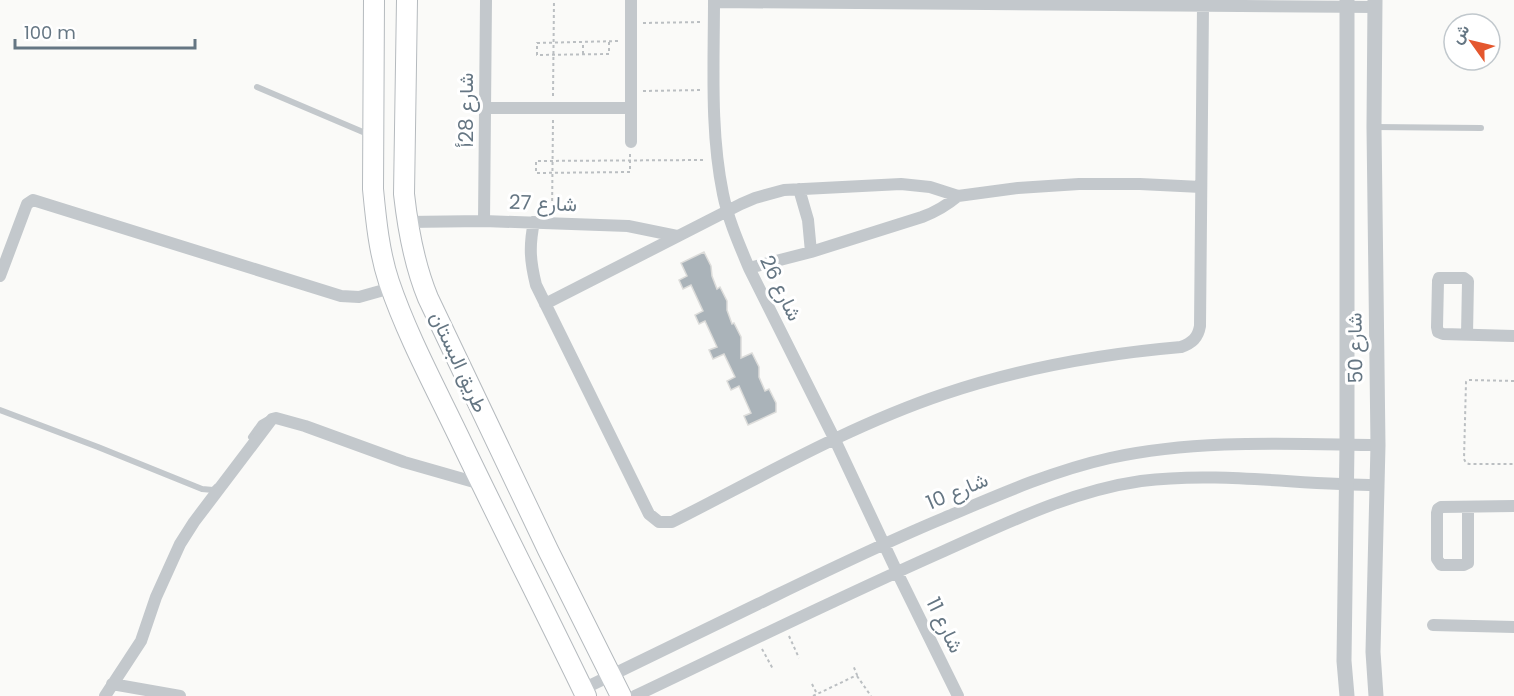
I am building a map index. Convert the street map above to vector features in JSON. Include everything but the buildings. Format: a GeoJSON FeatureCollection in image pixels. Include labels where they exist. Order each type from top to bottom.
{"type":"FeatureCollection","features":[{"type":"Feature","properties":{"kind":"main road","name":"طريق البستان"},"geometry":{"type":"LineString","coordinates":[[374,0],[373,189],[381,250],[391,288],[399,310],[481,484],[584,693]]}},
{"type":"Feature","properties":{"kind":"main road","name":"طريق البستان"},"geometry":{"type":"LineString","coordinates":[[406,0],[403,176],[407,222],[414,260],[428,298],[548,550],[621,696]]}},
{"type":"Feature","properties":{"kind":"street","name":"شارع 28أ"},"geometry":{"type":"LineString","coordinates":[[484,221],[486,0]]}},
{"type":"Feature","properties":{"kind":"street"},"geometry":{"type":"LineString","coordinates":[[631,0],[631,142]]}},
{"type":"Feature","properties":{"kind":"street"},"geometry":{"type":"LineString","coordinates":[[714,1],[1203,6],[1375,3]]}},
{"type":"Feature","properties":{"kind":"street","name":"شارع 26"},"geometry":{"type":"LineString","coordinates":[[714,1],[717,160],[723,196],[748,268],[835,440],[897,572]]}},
{"type":"Feature","properties":{"kind":"street","name":"شارع 50"},"geometry":{"type":"LineString","coordinates":[[1347,3],[1347,445],[1344,661],[1347,696]]}},
{"type":"Feature","properties":{"kind":"street","name":"شارع 50"},"geometry":{"type":"LineString","coordinates":[[1375,3],[1374,127],[1378,446],[1372,652],[1376,696]]}},
{"type":"Feature","properties":{"kind":"street"},"geometry":{"type":"LineString","coordinates":[[534,222],[530,243],[531,264],[536,285],[649,514],[659,522],[672,522],[835,440],[943,394],[991,380],[1086,358],[1181,347],[1194,340],[1200,326],[1203,6]]}},
{"type":"Feature","properties":{"kind":"street"},"geometry":{"type":"LineString","coordinates":[[485,108],[631,108]]}},
{"type":"Feature","properties":{"kind":"street"},"geometry":{"type":"LineString","coordinates":[[545,304],[677,236],[769,193],[799,189],[901,184],[930,187],[958,196],[1018,188],[1079,184],[1140,183],[1201,188]]}},
{"type":"Feature","properties":{"kind":"street"},"geometry":{"type":"LineString","coordinates":[[799,189],[808,220],[811,252]]}},
{"type":"Feature","properties":{"kind":"street"},"geometry":{"type":"LineString","coordinates":[[748,268],[811,252],[936,212],[958,196]]}},
{"type":"Feature","properties":{"kind":"street"},"geometry":{"type":"LineString","coordinates":[[0,276],[27,204],[33,200],[341,296],[359,297],[391,288]]}},
{"type":"Feature","properties":{"kind":"street","name":"شارع 27"},"geometry":{"type":"LineString","coordinates":[[407,222],[484,221],[628,226],[677,236]]}},
{"type":"Feature","properties":{"kind":"street"},"geometry":{"type":"LineString","coordinates":[[1467,335],[1468,281],[1464,278],[1440,278],[1438,281],[1437,329],[1443,334],[1467,335],[1514,336]]}},
{"type":"Feature","properties":{"kind":"street"},"geometry":{"type":"LineString","coordinates":[[105,696],[141,641],[156,597],[180,544],[272,419],[276,418],[305,426],[404,462],[481,484]]}},
{"type":"Feature","properties":{"kind":"street","name":"شارع 10"},"geometry":{"type":"LineString","coordinates":[[584,693],[611,675],[883,543],[1059,472],[1109,459],[1171,448],[1212,444],[1378,446]]}},
{"type":"Feature","properties":{"kind":"street"},"geometry":{"type":"LineString","coordinates":[[635,696],[897,572],[1026,515],[1073,498],[1117,486],[1162,479],[1209,477],[1377,485]]}},
{"type":"Feature","properties":{"kind":"street"},"geometry":{"type":"LineString","coordinates":[[1468,507],[1468,563],[1441,565],[1437,559],[1437,510],[1441,507],[1514,506]]}},
{"type":"Feature","properties":{"kind":"street","name":"شارع 11"},"geometry":{"type":"LineString","coordinates":[[897,572],[958,696]]}},
{"type":"Feature","properties":{"kind":"street"},"geometry":{"type":"LineString","coordinates":[[1433,625],[1514,627]]}},
{"type":"Feature","properties":{"kind":"street"},"geometry":{"type":"LineString","coordinates":[[112,684],[180,696]]}},
{"type":"Feature","properties":{"kind":"lane"},"geometry":{"type":"LineString","coordinates":[[257,87],[373,136]]}},
{"type":"Feature","properties":{"kind":"lane"},"geometry":{"type":"LineString","coordinates":[[1374,127],[1481,129]]}},
{"type":"Feature","properties":{"kind":"lane"},"geometry":{"type":"LineString","coordinates":[[0,410],[208,491],[213,490],[227,476],[261,423],[266,419],[272,419]]}},
{"type":"Feature","properties":{"kind":"path"},"geometry":{"type":"LineString","coordinates":[[631,23],[714,22]]}},
{"type":"Feature","properties":{"kind":"path"},"geometry":{"type":"LineString","coordinates":[[609,42],[609,54],[537,55],[537,43],[631,41]]}},
{"type":"Feature","properties":{"kind":"path"},"geometry":{"type":"LineString","coordinates":[[583,42],[583,55]]}},
{"type":"Feature","properties":{"kind":"path"},"geometry":{"type":"LineString","coordinates":[[631,91],[714,90]]}},
{"type":"Feature","properties":{"kind":"path"},"geometry":{"type":"LineString","coordinates":[[631,142],[630,160],[630,172],[536,173],[536,161],[630,160],[717,160]]}},
{"type":"Feature","properties":{"kind":"path"},"geometry":{"type":"LineString","coordinates":[[1514,381],[1466,382],[1464,459],[1467,464],[1514,464]]}},
{"type":"Feature","properties":{"kind":"path"},"geometry":{"type":"LineString","coordinates":[[784,626],[799,658]]}},
{"type":"Feature","properties":{"kind":"path"},"geometry":{"type":"LineString","coordinates":[[757,638],[773,669]]}},
{"type":"Feature","properties":{"kind":"path"},"geometry":{"type":"LineString","coordinates":[[853,665],[871,696]]}},
{"type":"Feature","properties":{"kind":"path"},"geometry":{"type":"LineString","coordinates":[[813,696],[857,675]]}},
{"type":"Feature","properties":{"kind":"path"},"geometry":{"type":"LineString","coordinates":[[812,684],[817,694]]}}]}
